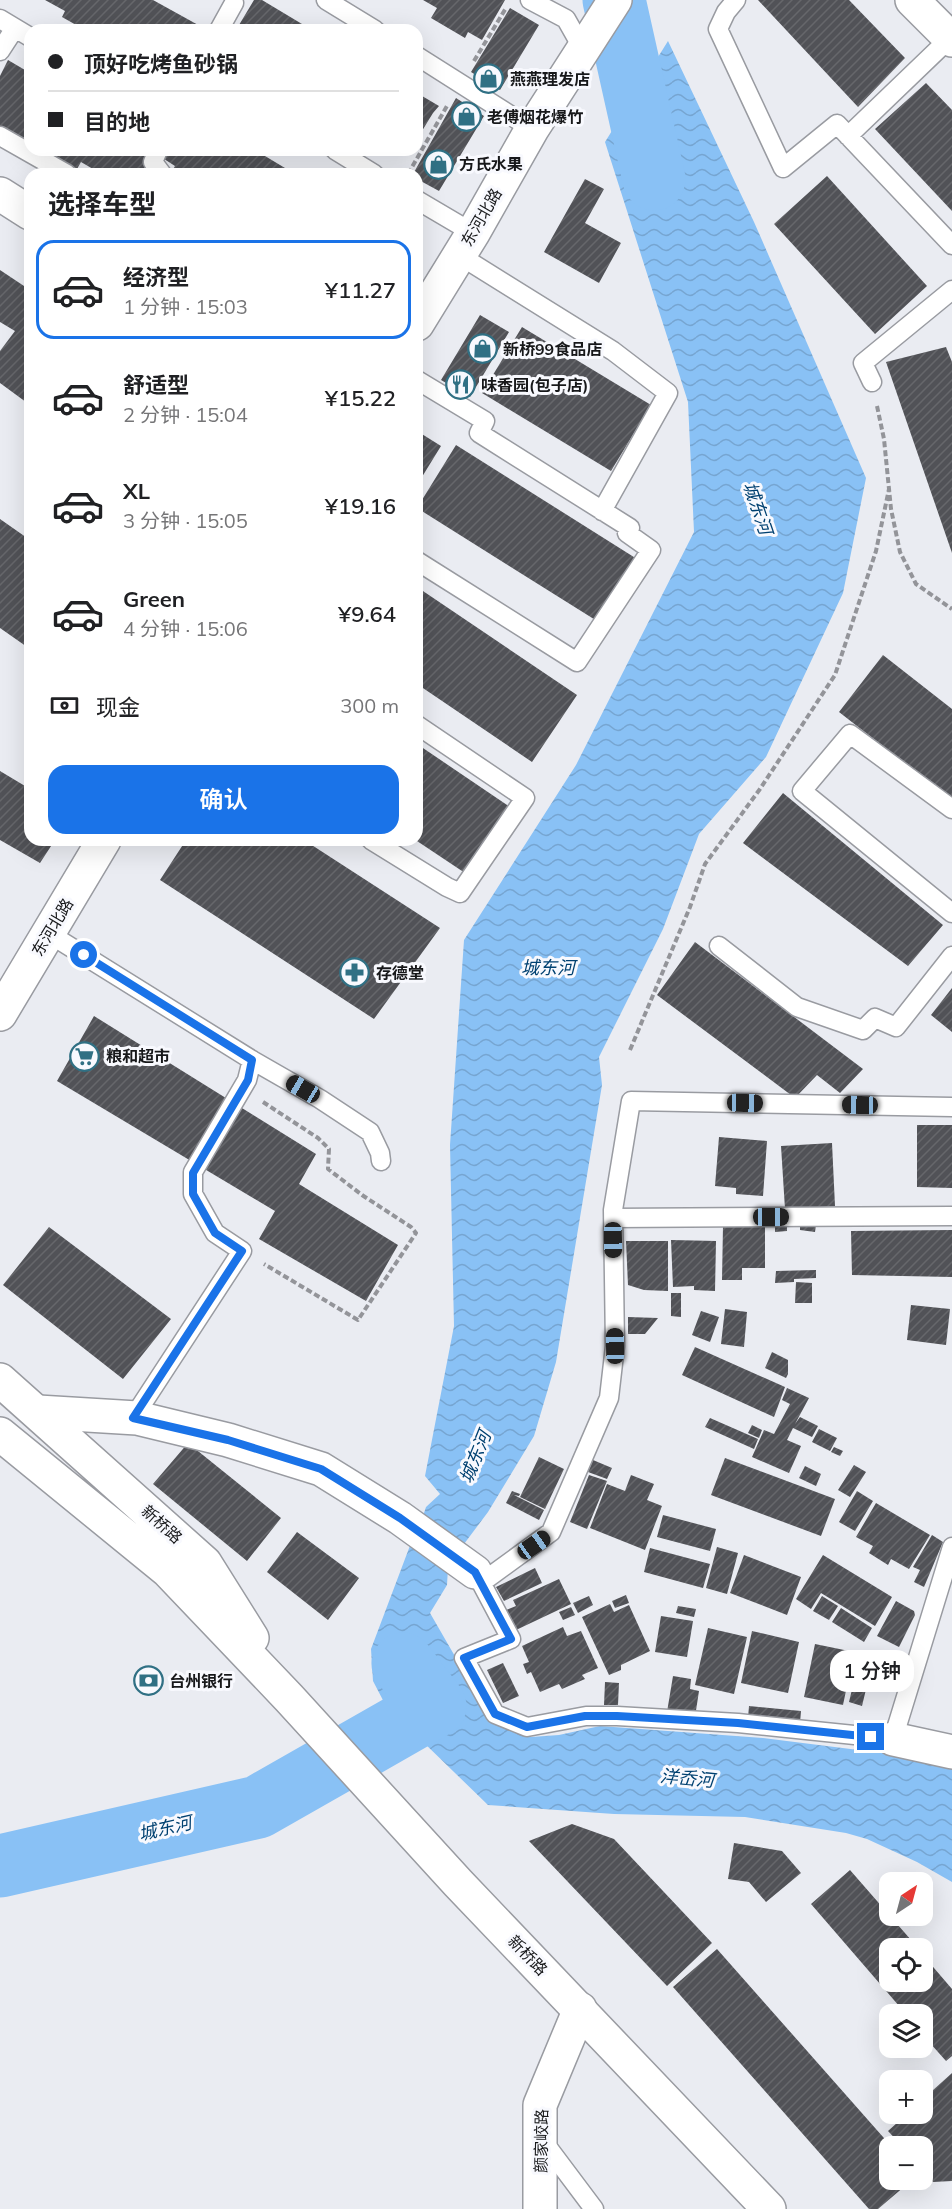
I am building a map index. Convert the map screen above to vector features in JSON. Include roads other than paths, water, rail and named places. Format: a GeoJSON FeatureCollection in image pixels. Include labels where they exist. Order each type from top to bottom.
{"type":"FeatureCollection","features":[{"type":"Feature","properties":{"kind":"street","name":"东河北路"},"geometry":{"type":"LineString","coordinates":[[423,314],[532,129],[615,0]]}},
{"type":"Feature","properties":{"kind":"street"},"geometry":{"type":"LineString","coordinates":[[912,0],[951,39]]}},
{"type":"Feature","properties":{"kind":"street"},"geometry":{"type":"LineString","coordinates":[[0,194],[24,209]]}},
{"type":"Feature","properties":{"kind":"street","name":"东河北路"},"geometry":{"type":"LineString","coordinates":[[0,1014],[100,846]]}},
{"type":"Feature","properties":{"kind":"street","name":"新桥路"},"geometry":{"type":"LineString","coordinates":[[0,1380],[205,1563],[289,1698]]}},
{"type":"Feature","properties":{"kind":"street"},"geometry":{"type":"LineString","coordinates":[[38,1412],[133,1418],[228,1440],[321,1469],[400,1518],[478,1577]]}},
{"type":"Feature","properties":{"kind":"street","name":"新桥路"},"geometry":{"type":"LineString","coordinates":[[0,1434],[168,1571],[289,1698],[458,1883],[769,2209]]}},
{"type":"Feature","properties":{"kind":"street"},"geometry":{"type":"LineString","coordinates":[[893,1739],[952,1752]]}},
{"type":"Feature","properties":{"kind":"street","name":"颜家峧路"},"geometry":{"type":"LineString","coordinates":[[540,2209],[540,2105],[580,2009]]}},
{"type":"Feature","properties":{"kind":"lane"},"geometry":{"type":"LineString","coordinates":[[326,0],[365,24]]}},
{"type":"Feature","properties":{"kind":"lane"},"geometry":{"type":"LineString","coordinates":[[530,0],[566,19],[583,49]]}},
{"type":"Feature","properties":{"kind":"lane"},"geometry":{"type":"LineString","coordinates":[[736,0],[726,12],[718,29],[783,168],[837,124],[952,245]]}},
{"type":"Feature","properties":{"kind":"lane"},"geometry":{"type":"LineString","coordinates":[[222,24],[233,1]]}},
{"type":"Feature","properties":{"kind":"lane"},"geometry":{"type":"LineString","coordinates":[[0,51],[15,28]]}},
{"type":"Feature","properties":{"kind":"lane"},"geometry":{"type":"LineString","coordinates":[[848,136],[951,39]]}},
{"type":"Feature","properties":{"kind":"lane"},"geometry":{"type":"LineString","coordinates":[[423,60],[532,129]]}},
{"type":"Feature","properties":{"kind":"lane"},"geometry":{"type":"LineString","coordinates":[[0,135],[24,149]]}},
{"type":"Feature","properties":{"kind":"lane"},"geometry":{"type":"LineString","coordinates":[[36,156],[57,168]]}},
{"type":"Feature","properties":{"kind":"lane"},"geometry":{"type":"LineString","coordinates":[[345,156],[364,168]]}},
{"type":"Feature","properties":{"kind":"lane"},"geometry":{"type":"LineString","coordinates":[[423,205],[466,244],[668,393],[602,511]]}},
{"type":"Feature","properties":{"kind":"lane"},"geometry":{"type":"LineString","coordinates":[[872,382],[862,363],[952,290]]}},
{"type":"Feature","properties":{"kind":"lane"},"geometry":{"type":"LineString","coordinates":[[423,384],[485,421],[479,433],[630,528],[627,533],[651,550],[577,662],[423,565]]}},
{"type":"Feature","properties":{"kind":"lane"},"geometry":{"type":"LineString","coordinates":[[381,846],[460,893],[525,798],[423,728]]}},
{"type":"Feature","properties":{"kind":"lane"},"geometry":{"type":"LineString","coordinates":[[952,809],[850,734],[802,791],[952,913]]}},
{"type":"Feature","properties":{"kind":"lane"},"geometry":{"type":"LineString","coordinates":[[48,933],[370,1132],[380,1153],[381,1161]]}},
{"type":"Feature","properties":{"kind":"lane"},"geometry":{"type":"LineString","coordinates":[[719,946],[797,1007],[863,1030],[875,1018],[896,1027],[952,956]]}},
{"type":"Feature","properties":{"kind":"lane"},"geometry":{"type":"LineString","coordinates":[[133,1418],[242,1251],[215,1233],[193,1194],[193,1173],[248,1080],[252,1060]]}},
{"type":"Feature","properties":{"kind":"lane"},"geometry":{"type":"LineString","coordinates":[[952,1107],[630,1101],[613,1218],[615,1346],[609,1398],[551,1533],[478,1577],[511,1639],[464,1658],[495,1714],[527,1727],[585,1716],[617,1716],[738,1723],[893,1739],[952,1547]]}},
{"type":"Feature","properties":{"kind":"lane"},"geometry":{"type":"LineString","coordinates":[[613,1218],[952,1216]]}},
{"type":"Feature","properties":{"kind":"lane"},"geometry":{"type":"LineString","coordinates":[[540,2137],[594,2209]]}},
{"type":"Feature","properties":{"kind":"water","name":"城东河"},"geometry":{"type":"Polygon","coordinates":[[[668,41],[754,222],[866,478],[843,593],[766,757],[699,834],[663,929],[599,1057],[602,1085],[556,1362],[534,1436],[488,1512],[461,1548],[422,1519],[426,1507],[440,1494],[425,1476],[454,1326],[450,1145],[464,940],[576,765],[694,532],[688,402],[605,142],[668,41]]]}},
{"type":"Feature","properties":{"kind":"water","name":"洋岙河"},"geometry":{"type":"Polygon","coordinates":[[[411,1543],[448,1568],[447,1585],[430,1613],[494,1724],[531,1737],[559,1735],[600,1726],[763,1738],[930,1759],[952,1766],[952,1882],[917,1862],[867,1839],[846,1833],[745,1817],[614,1814],[488,1805],[386,1706],[373,1681],[371,1649],[411,1543]]]}},
{"type":"Feature","properties":{"kind":"waterway","name":"城东河"},"geometry":{"type":"LineString","coordinates":[[614,0],[654,179]]}},
{"type":"Feature","properties":{"kind":"waterway","name":"城东河"},"geometry":{"type":"LineString","coordinates":[[0,1866],[258,1807],[435,1706],[403,1664]]}},
{"type":"Feature","properties":{"kind":"place","name":"燕燕理发店"},"geometry":{"type":"Point","coordinates":[489,79]}},
{"type":"Feature","properties":{"kind":"place","name":"老傅烟花爆竹"},"geometry":{"type":"Point","coordinates":[466,117]}},
{"type":"Feature","properties":{"kind":"place","name":"方氏水果"},"geometry":{"type":"Point","coordinates":[438,164]}},
{"type":"Feature","properties":{"kind":"place","name":"新桥99食品店"},"geometry":{"type":"Point","coordinates":[482,349]}},
{"type":"Feature","properties":{"kind":"place","name":"味香园(包子店)"},"geometry":{"type":"Point","coordinates":[460,385]}},
{"type":"Feature","properties":{"kind":"place","name":"存德堂"},"geometry":{"type":"Point","coordinates":[355,973]}},
{"type":"Feature","properties":{"kind":"place","name":"粮和超市"},"geometry":{"type":"Point","coordinates":[85,1056]}},
{"type":"Feature","properties":{"kind":"place","name":"台州银行"},"geometry":{"type":"Point","coordinates":[148,1681]}}]}
